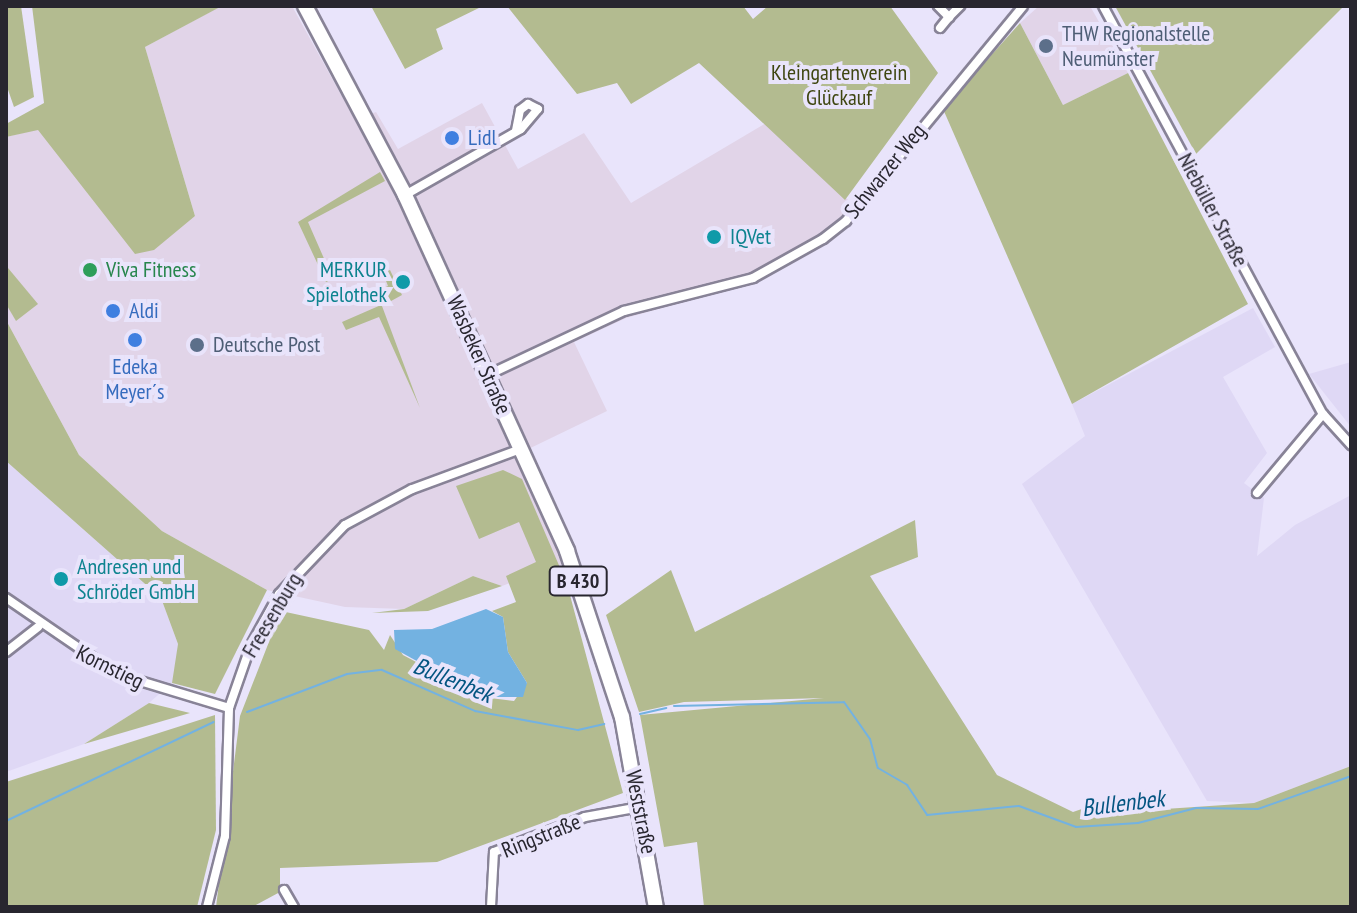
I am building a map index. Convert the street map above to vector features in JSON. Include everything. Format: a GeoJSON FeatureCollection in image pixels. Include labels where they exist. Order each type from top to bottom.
{"type":"FeatureCollection","features":[{"type":"Feature","properties":{"kind":"main road","name":"Wasbeker Straße"},"geometry":{"type":"LineString","coordinates":[[305,6],[405,195],[521,449],[597,632],[622,717]]}},
{"type":"Feature","properties":{"kind":"main road","name":"Weststraße"},"geometry":{"type":"LineString","coordinates":[[622,717],[641,806],[656,907]]}},
{"type":"Feature","properties":{"kind":"street"},"geometry":{"type":"LineString","coordinates":[[938,6],[949,17]]}},
{"type":"Feature","properties":{"kind":"street"},"geometry":{"type":"LineString","coordinates":[[940,28],[960,6]]}},
{"type":"Feature","properties":{"kind":"street","name":"Schwarzer Weg"},"geometry":{"type":"LineString","coordinates":[[488,375],[624,311],[753,278],[823,239],[846,221],[1023,6]]}},
{"type":"Feature","properties":{"kind":"street","name":"Niebüller Straße"},"geometry":{"type":"LineString","coordinates":[[1103,6],[1323,414],[1351,445]]}},
{"type":"Feature","properties":{"kind":"street"},"geometry":{"type":"LineString","coordinates":[[405,195],[516,131]]}},
{"type":"Feature","properties":{"kind":"street"},"geometry":{"type":"LineString","coordinates":[[1257,493],[1323,414]]}},
{"type":"Feature","properties":{"kind":"street","name":"Freesenburg"},"geometry":{"type":"LineString","coordinates":[[207,907],[225,836],[229,708],[279,594],[321,545],[401,494],[521,449]]}},
{"type":"Feature","properties":{"kind":"street","name":"Kornstieg"},"geometry":{"type":"LineString","coordinates":[[6,598],[38,627],[117,674],[229,708]]}},
{"type":"Feature","properties":{"kind":"street"},"geometry":{"type":"LineString","coordinates":[[6,652],[38,627]]}},
{"type":"Feature","properties":{"kind":"street","name":"Ringstraße"},"geometry":{"type":"LineString","coordinates":[[491,907],[494,852],[585,817],[641,806]]}},
{"type":"Feature","properties":{"kind":"street"},"geometry":{"type":"LineString","coordinates":[[284,890],[294,907]]}},
{"type":"Feature","properties":{"kind":"shaded area"},"geometry":{"type":"Polygon","coordinates":[[[221,6],[292,6],[355,120],[376,112],[398,149],[482,103],[518,169],[584,133],[631,203],[766,123],[860,211],[822,244],[756,282],[626,318],[574,342],[607,411],[516,455],[563,564],[502,586],[473,576],[404,609],[345,607],[267,590],[162,531],[79,455],[6,320],[6,137],[38,129],[135,253],[195,216],[145,47],[221,6]]]}},
{"type":"Feature","properties":{"kind":"shaded area"},"geometry":{"type":"Polygon","coordinates":[[[1039,6],[1090,6],[1128,73],[1063,105],[1020,23],[1039,6]]]}},
{"type":"Feature","properties":{"kind":"shaded area"},"geometry":{"type":"Polygon","coordinates":[[[1253,308],[1275,347],[1223,377],[1267,453],[1244,483],[1264,498],[1257,556],[1295,525],[1351,495],[1351,766],[1254,803],[1207,801],[1022,484],[1085,436],[1072,404],[1253,308]]]}},
{"type":"Feature","properties":{"kind":"shaded area"},"geometry":{"type":"Polygon","coordinates":[[[1351,362],[1351,427],[1309,374],[1351,362]]]}},
{"type":"Feature","properties":{"kind":"shaded area"},"geometry":{"type":"Polygon","coordinates":[[[6,461],[161,598],[178,644],[175,680],[149,703],[84,744],[6,772],[6,461]]]}},
{"type":"Feature","properties":{"kind":"green space"},"geometry":{"type":"Polygon","coordinates":[[[6,6],[21,6],[34,97],[14,107],[6,84],[6,6]]]}},
{"type":"Feature","properties":{"kind":"green space"},"geometry":{"type":"Polygon","coordinates":[[[32,6],[220,7],[145,47],[195,216],[154,250],[135,254],[38,130],[6,137],[6,124],[44,103],[32,6]]]}},
{"type":"Feature","properties":{"kind":"green space"},"geometry":{"type":"Polygon","coordinates":[[[371,6],[483,6],[436,29],[443,49],[405,69],[371,6]]]}},
{"type":"Feature","properties":{"kind":"green space","name":"Kleingartenverein Glückauf"},"geometry":{"type":"Polygon","coordinates":[[[507,6],[743,6],[753,19],[768,6],[890,6],[938,73],[845,200],[699,63],[631,104],[617,83],[577,94],[507,6]]]}},
{"type":"Feature","properties":{"kind":"green space"},"geometry":{"type":"Polygon","coordinates":[[[1115,6],[1344,6],[1196,154],[1115,6]]]}},
{"type":"Feature","properties":{"kind":"green space"},"geometry":{"type":"Polygon","coordinates":[[[1020,23],[1063,105],[1128,73],[1248,304],[1072,404],[943,109],[1020,23]]]}},
{"type":"Feature","properties":{"kind":"green space"},"geometry":{"type":"Polygon","coordinates":[[[380,172],[385,181],[308,222],[333,279],[326,282],[298,222],[380,172]]]}},
{"type":"Feature","properties":{"kind":"green space"},"geometry":{"type":"Polygon","coordinates":[[[8,268],[38,304],[16,321],[6,304],[8,268]]]}},
{"type":"Feature","properties":{"kind":"green space"},"geometry":{"type":"Polygon","coordinates":[[[390,270],[402,295],[382,306],[420,408],[379,317],[346,330],[342,322],[381,305],[377,291],[388,286],[383,273],[390,270]]]}},
{"type":"Feature","properties":{"kind":"green space"},"geometry":{"type":"Polygon","coordinates":[[[6,320],[79,455],[162,531],[267,590],[215,694],[172,683],[178,644],[161,598],[6,461],[6,320]]]}},
{"type":"Feature","properties":{"kind":"green space"},"geometry":{"type":"Polygon","coordinates":[[[503,470],[522,479],[567,584],[623,793],[437,862],[280,868],[280,892],[252,907],[216,907],[240,716],[281,611],[369,630],[384,650],[390,635],[403,655],[482,697],[514,701],[527,683],[508,652],[503,617],[492,611],[516,602],[506,576],[536,562],[519,522],[479,539],[456,486],[503,470]]]}},
{"type":"Feature","properties":{"kind":"green space"},"geometry":{"type":"Polygon","coordinates":[[[915,520],[918,557],[870,576],[997,775],[1073,812],[1114,798],[1150,810],[1254,803],[1351,766],[1351,907],[704,907],[697,842],[664,847],[640,715],[824,698],[684,702],[639,712],[606,615],[671,570],[695,632],[915,520]]]}},
{"type":"Feature","properties":{"kind":"green space"},"geometry":{"type":"Polygon","coordinates":[[[473,576],[502,586],[428,611],[372,613],[404,609],[473,576]]]}},
{"type":"Feature","properties":{"kind":"green space"},"geometry":{"type":"Polygon","coordinates":[[[149,703],[190,713],[84,744],[149,703]]]}},
{"type":"Feature","properties":{"kind":"green space"},"geometry":{"type":"Polygon","coordinates":[[[215,715],[216,830],[197,907],[6,907],[6,782],[215,715]]]}},
{"type":"Feature","properties":{"kind":"water"},"geometry":{"type":"Polygon","coordinates":[[[486,609],[503,617],[508,652],[527,683],[523,697],[482,697],[395,649],[394,630],[432,629],[486,609]]]}},
{"type":"Feature","properties":{"kind":"waterway","name":"Bullenbek"},"geometry":{"type":"LineString","coordinates":[[247,712],[347,674],[382,670],[475,711],[578,730],[604,724]]}},
{"type":"Feature","properties":{"kind":"waterway","name":"Bullenbek"},"geometry":{"type":"LineString","coordinates":[[674,706],[844,702],[870,739],[878,768],[907,785],[927,815],[1019,806],[1076,827],[1138,823],[1196,808],[1258,809],[1351,776]]}},
{"type":"Feature","properties":{"kind":"waterway","name":"Bullenbek"},"geometry":{"type":"LineString","coordinates":[[640,714],[666,708]]}},
{"type":"Feature","properties":{"kind":"waterway","name":"Bullenbek"},"geometry":{"type":"LineString","coordinates":[[6,821],[214,722]]}},
{"type":"Feature","properties":{"kind":"place","name":"THW Regionalstelle Neumünster"},"geometry":{"type":"Point","coordinates":[1046,46]}},
{"type":"Feature","properties":{"kind":"place","name":"Lidl"},"geometry":{"type":"Point","coordinates":[452,138]}},
{"type":"Feature","properties":{"kind":"place","name":"IQVet"},"geometry":{"type":"Point","coordinates":[714,237]}},
{"type":"Feature","properties":{"kind":"place","name":"Viva Fitness"},"geometry":{"type":"Point","coordinates":[90,270]}},
{"type":"Feature","properties":{"kind":"place","name":"MERKUR Spielothek"},"geometry":{"type":"Point","coordinates":[403,282]}},
{"type":"Feature","properties":{"kind":"place","name":"Aldi"},"geometry":{"type":"Point","coordinates":[113,311]}},
{"type":"Feature","properties":{"kind":"place","name":"Edeka Meyer´s"},"geometry":{"type":"Point","coordinates":[135,340]}},
{"type":"Feature","properties":{"kind":"place","name":"Deutsche Post"},"geometry":{"type":"Point","coordinates":[197,345]}},
{"type":"Feature","properties":{"kind":"place","name":"Andresen und Schröder GmbH"},"geometry":{"type":"Point","coordinates":[61,579]}}]}
